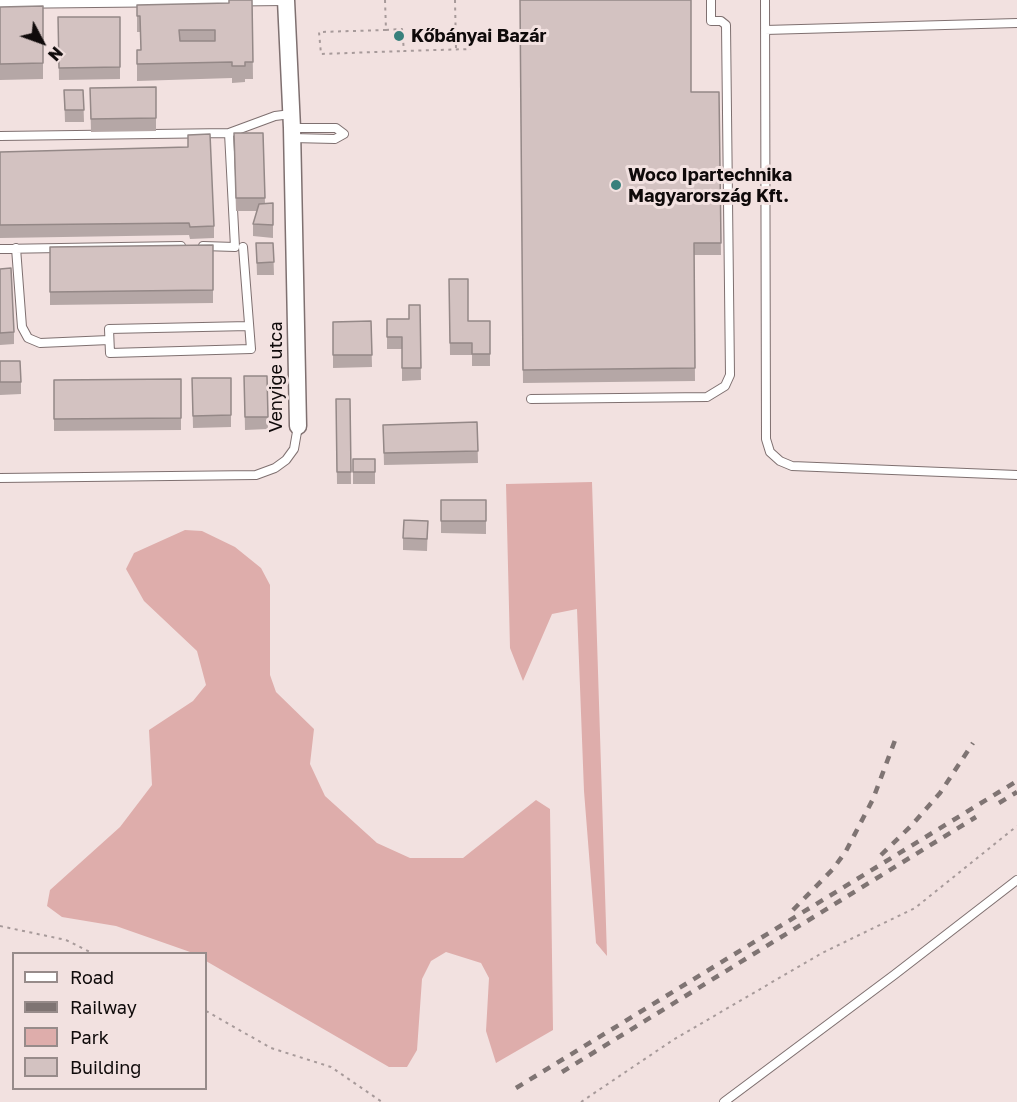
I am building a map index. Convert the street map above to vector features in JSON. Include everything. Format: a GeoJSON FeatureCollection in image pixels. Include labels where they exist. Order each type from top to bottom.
{"type":"FeatureCollection","features":[{"type":"Feature","properties":{"kind":"street","name":"Venyige utca"},"geometry":{"type":"LineString","coordinates":[[286,0],[292,127],[298,426]]}},
{"type":"Feature","properties":{"kind":"lane"},"geometry":{"type":"LineString","coordinates":[[0,4],[286,0]]}},
{"type":"Feature","properties":{"kind":"lane"},"geometry":{"type":"LineString","coordinates":[[531,399],[707,397],[725,386],[730,375],[726,26],[721,21],[711,21],[711,0]]}},
{"type":"Feature","properties":{"kind":"lane"},"geometry":{"type":"LineString","coordinates":[[765,0],[766,439],[770,452],[780,461],[792,466],[1017,475]]}},
{"type":"Feature","properties":{"kind":"lane"},"geometry":{"type":"LineString","coordinates":[[765,30],[1017,23]]}},
{"type":"Feature","properties":{"kind":"lane"},"geometry":{"type":"LineString","coordinates":[[0,136],[229,133],[274,116],[292,127],[335,139],[344,134],[336,128],[292,127]]}},
{"type":"Feature","properties":{"kind":"lane"},"geometry":{"type":"LineString","coordinates":[[0,249],[144,245],[234,247],[229,133]]}},
{"type":"Feature","properties":{"kind":"lane"},"geometry":{"type":"LineString","coordinates":[[243,247],[251,349],[110,354],[109,329],[249,326]]}},
{"type":"Feature","properties":{"kind":"lane"},"geometry":{"type":"LineString","coordinates":[[16,248],[22,327],[27,338],[40,343],[109,340]]}},
{"type":"Feature","properties":{"kind":"lane","name":"Venyige utca"},"geometry":{"type":"LineString","coordinates":[[0,478],[256,475],[275,468],[286,460],[294,449],[298,426]]}},
{"type":"Feature","properties":{"kind":"lane"},"geometry":{"type":"LineString","coordinates":[[724,1102],[1017,880]]}},
{"type":"Feature","properties":{"kind":"path"},"geometry":{"type":"LineString","coordinates":[[385,0],[386,30]]}},
{"type":"Feature","properties":{"kind":"path"},"geometry":{"type":"LineString","coordinates":[[455,0],[456,49]]}},
{"type":"Feature","properties":{"kind":"path"},"geometry":{"type":"LineString","coordinates":[[404,51],[402,29],[319,32],[321,54],[471,49]]}},
{"type":"Feature","properties":{"kind":"path"},"geometry":{"type":"LineString","coordinates":[[581,1102],[693,1028],[822,953],[915,908],[1017,826]]}},
{"type":"Feature","properties":{"kind":"path"},"geometry":{"type":"LineString","coordinates":[[0,926],[66,940],[90,952]]}},
{"type":"Feature","properties":{"kind":"path"},"geometry":{"type":"LineString","coordinates":[[207,1012],[271,1048],[332,1067],[382,1102]]}},
{"type":"Feature","properties":{"kind":"green space"},"geometry":{"type":"Polygon","coordinates":[[[592,482],[607,956],[596,943],[584,791],[577,609],[552,614],[523,681],[510,648],[506,484],[592,482]]]}},
{"type":"Feature","properties":{"kind":"green space"},"geometry":{"type":"Polygon","coordinates":[[[185,530],[202,531],[235,547],[261,568],[270,585],[270,675],[276,692],[314,729],[310,764],[325,796],[377,843],[410,858],[463,858],[536,800],[550,809],[553,1030],[496,1063],[486,1031],[489,978],[481,963],[446,952],[431,961],[422,979],[417,1050],[407,1067],[389,1067],[207,962],[207,952],[190,952],[116,926],[62,917],[47,906],[50,890],[120,827],[152,785],[149,730],[193,701],[206,685],[197,651],[144,601],[126,569],[134,553],[185,530]]]}},
{"type":"Feature","properties":{"kind":"building"},"geometry":{"type":"Polygon","coordinates":[[[229,0],[252,0],[253,62],[245,62],[245,66],[232,66],[232,62],[137,64],[137,50],[141,50],[140,16],[137,16],[137,5],[229,3],[229,0]],[[179,30],[180,41],[215,41],[215,30],[179,30]]]}},
{"type":"Feature","properties":{"kind":"building"},"geometry":{"type":"Polygon","coordinates":[[[520,0],[691,0],[691,92],[719,92],[721,243],[694,243],[695,368],[523,370],[520,0]]]}},
{"type":"Feature","properties":{"kind":"building"},"geometry":{"type":"Polygon","coordinates":[[[43,6],[43,63],[0,64],[0,7],[43,6]]]}},
{"type":"Feature","properties":{"kind":"building"},"geometry":{"type":"Polygon","coordinates":[[[58,17],[120,17],[120,67],[59,68],[58,17]]]}},
{"type":"Feature","properties":{"kind":"building"},"geometry":{"type":"Polygon","coordinates":[[[156,87],[156,118],[91,119],[90,88],[156,87]]]}},
{"type":"Feature","properties":{"kind":"building"},"geometry":{"type":"Polygon","coordinates":[[[64,90],[83,90],[84,110],[65,110],[64,90]]]}},
{"type":"Feature","properties":{"kind":"building"},"geometry":{"type":"Polygon","coordinates":[[[234,133],[263,133],[265,198],[236,198],[234,133]]]}},
{"type":"Feature","properties":{"kind":"building"},"geometry":{"type":"Polygon","coordinates":[[[210,134],[214,226],[190,227],[189,223],[0,225],[0,152],[188,147],[188,135],[210,134]]]}},
{"type":"Feature","properties":{"kind":"building"},"geometry":{"type":"Polygon","coordinates":[[[273,203],[273,225],[253,224],[259,204],[273,203]]]}},
{"type":"Feature","properties":{"kind":"building"},"geometry":{"type":"Polygon","coordinates":[[[256,243],[273,243],[274,262],[257,263],[256,243]]]}},
{"type":"Feature","properties":{"kind":"building"},"geometry":{"type":"Polygon","coordinates":[[[213,245],[213,290],[50,292],[50,247],[213,245]]]}},
{"type":"Feature","properties":{"kind":"building"},"geometry":{"type":"Polygon","coordinates":[[[11,268],[14,332],[0,333],[0,269],[11,268]]]}},
{"type":"Feature","properties":{"kind":"building"},"geometry":{"type":"Polygon","coordinates":[[[449,279],[468,279],[468,321],[490,321],[490,354],[472,354],[472,343],[450,343],[449,279]]]}},
{"type":"Feature","properties":{"kind":"building"},"geometry":{"type":"Polygon","coordinates":[[[409,305],[420,305],[421,368],[402,368],[402,337],[387,337],[387,319],[409,319],[409,305]]]}},
{"type":"Feature","properties":{"kind":"building"},"geometry":{"type":"Polygon","coordinates":[[[371,321],[372,355],[333,355],[333,322],[371,321]]]}},
{"type":"Feature","properties":{"kind":"building"},"geometry":{"type":"Polygon","coordinates":[[[0,361],[20,361],[21,382],[0,382],[0,361]]]}},
{"type":"Feature","properties":{"kind":"building"},"geometry":{"type":"Polygon","coordinates":[[[244,376],[267,376],[268,417],[245,417],[244,376]]]}},
{"type":"Feature","properties":{"kind":"building"},"geometry":{"type":"Polygon","coordinates":[[[192,378],[231,378],[231,415],[193,416],[192,378]]]}},
{"type":"Feature","properties":{"kind":"building"},"geometry":{"type":"Polygon","coordinates":[[[181,379],[181,418],[54,419],[54,380],[181,379]]]}},
{"type":"Feature","properties":{"kind":"building"},"geometry":{"type":"Polygon","coordinates":[[[336,399],[350,399],[351,472],[337,472],[336,399]]]}},
{"type":"Feature","properties":{"kind":"building"},"geometry":{"type":"Polygon","coordinates":[[[477,422],[478,451],[384,453],[383,425],[477,422]]]}},
{"type":"Feature","properties":{"kind":"building"},"geometry":{"type":"Polygon","coordinates":[[[353,459],[375,459],[375,472],[353,472],[353,459]]]}},
{"type":"Feature","properties":{"kind":"building"},"geometry":{"type":"Polygon","coordinates":[[[441,500],[486,500],[486,521],[441,521],[441,500]]]}},
{"type":"Feature","properties":{"kind":"building"},"geometry":{"type":"Polygon","coordinates":[[[404,520],[428,521],[427,539],[403,538],[404,520]]]}},
{"type":"Feature","properties":{"kind":"railway"},"geometry":{"type":"LineString","coordinates":[[793,910],[833,869],[846,851],[873,799],[897,735]]}},
{"type":"Feature","properties":{"kind":"railway"},"geometry":{"type":"LineString","coordinates":[[881,855],[940,793],[973,743]]}},
{"type":"Feature","properties":{"kind":"railway"},"geometry":{"type":"LineString","coordinates":[[516,1088],[1017,781]]}},
{"type":"Feature","properties":{"kind":"railway"},"geometry":{"type":"LineString","coordinates":[[999,803],[1017,792]]}},
{"type":"Feature","properties":{"kind":"railway"},"geometry":{"type":"LineString","coordinates":[[562,1072],[976,817]]}},
{"type":"Feature","properties":{"kind":"place","name":"Kőbányai Bazár"},"geometry":{"type":"Point","coordinates":[399,36]}},
{"type":"Feature","properties":{"kind":"place","name":"Woco Ipartechnika Magyarország Kft."},"geometry":{"type":"Point","coordinates":[616,185]}}]}
